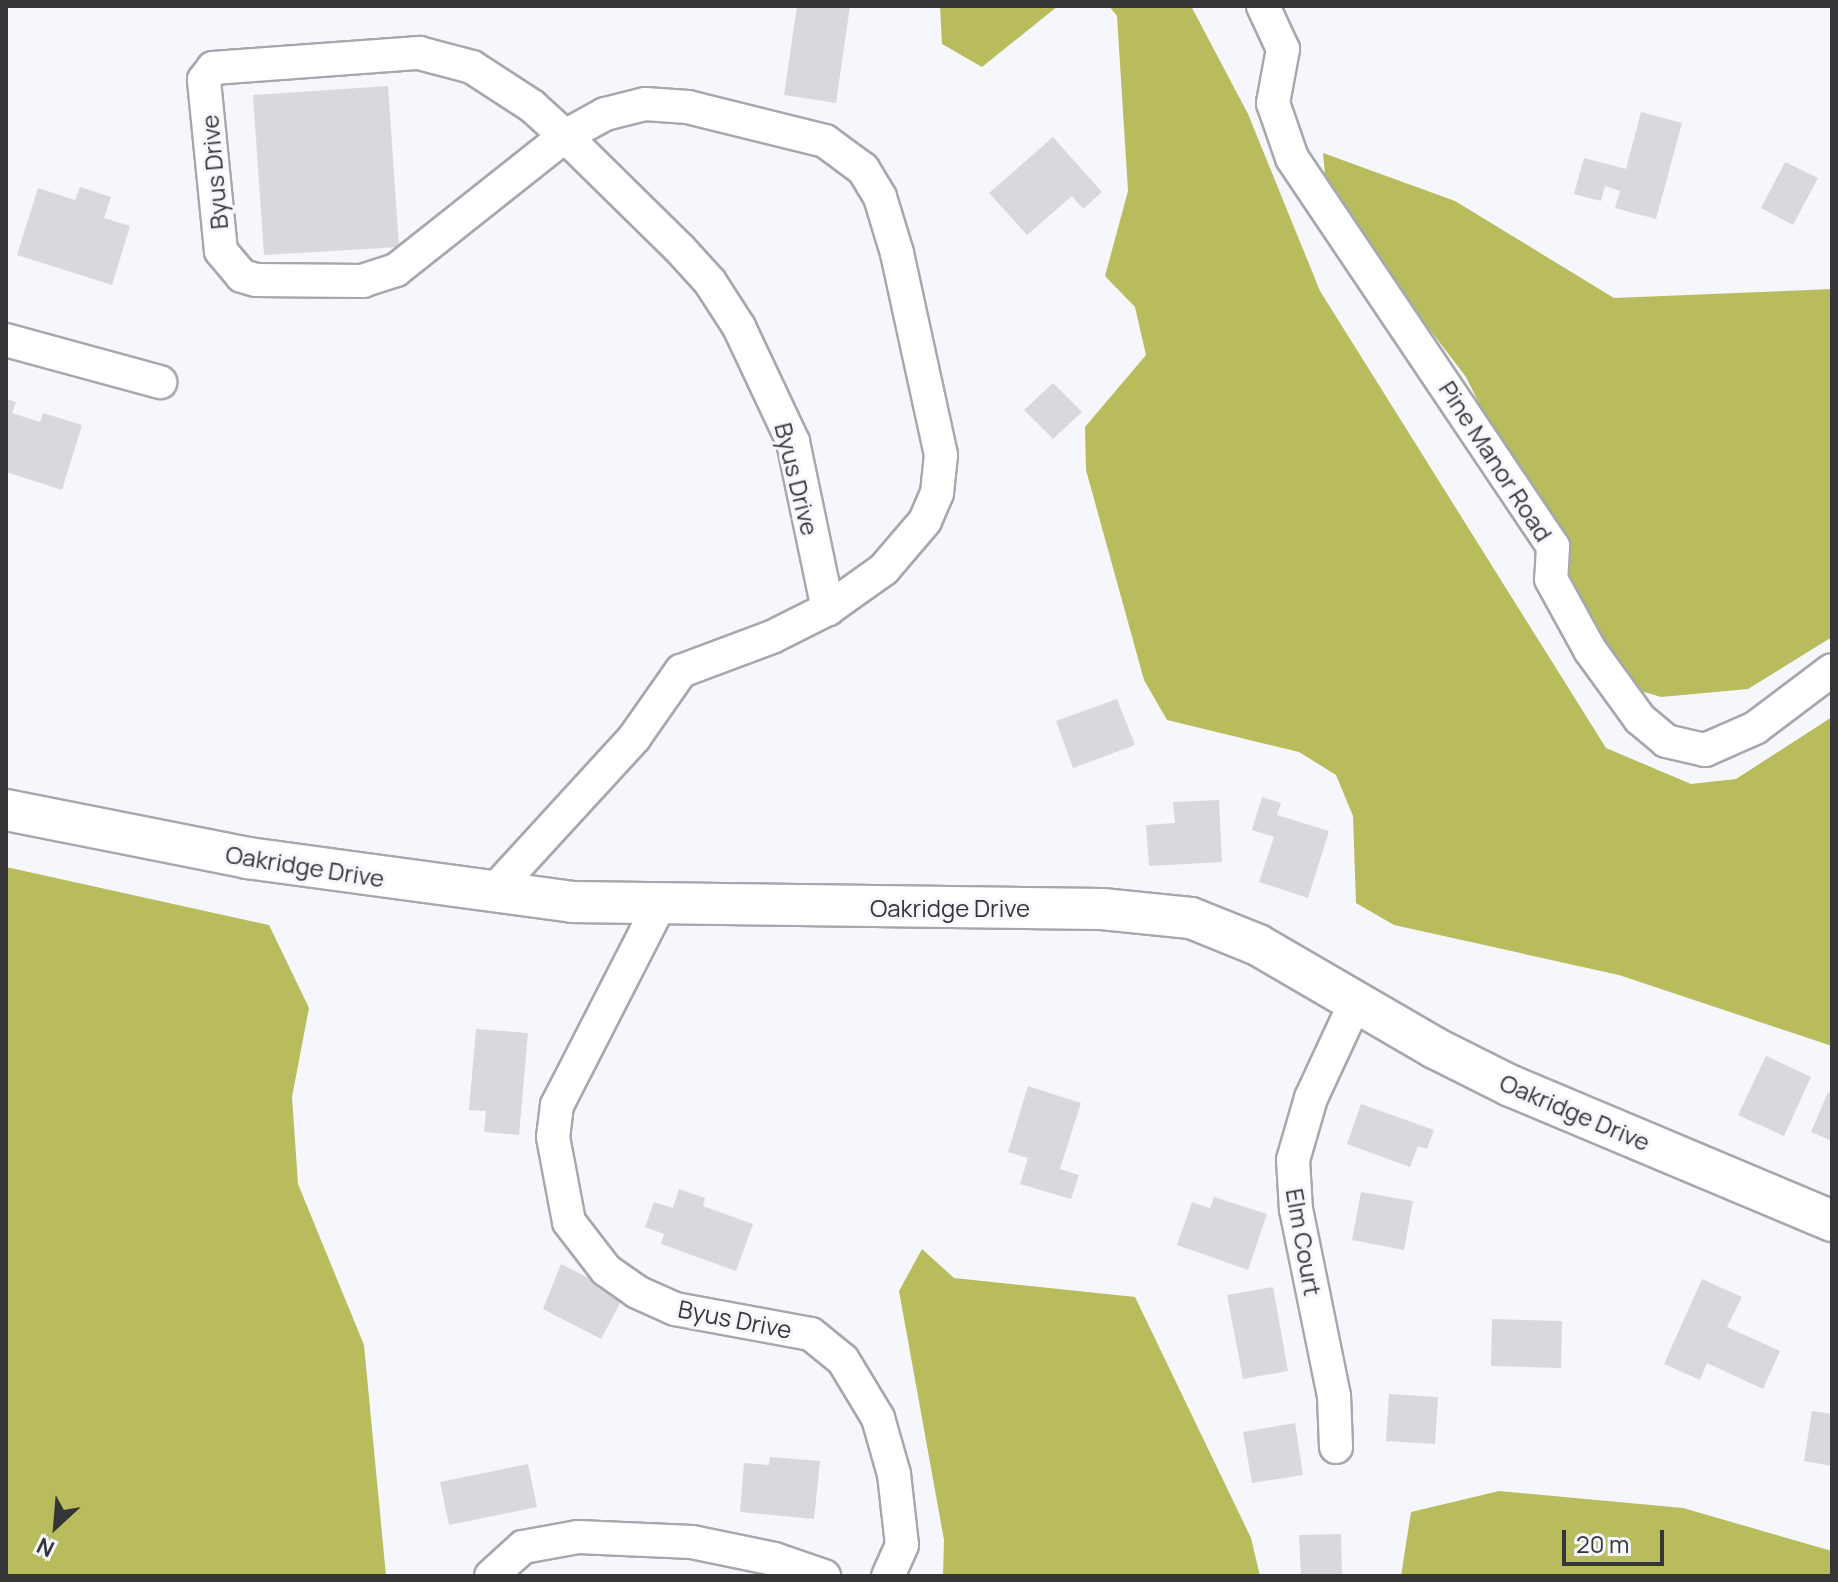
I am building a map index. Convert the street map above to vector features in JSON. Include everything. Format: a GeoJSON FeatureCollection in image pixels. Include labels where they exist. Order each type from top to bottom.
{"type":"FeatureCollection","features":[{"type":"Feature","properties":{"kind":"street","name":"Pine Manor Road"},"geometry":{"type":"LineString","coordinates":[[1263,6],[1283,49],[1273,103],[1292,158],[1553,546],[1551,579],[1590,650],[1640,719],[1666,741],[1705,750],[1755,728],[1832,670]]}},
{"type":"Feature","properties":{"kind":"street","name":"Byus Drive"},"geometry":{"type":"LineString","coordinates":[[565,136],[396,270],[363,281],[256,280],[242,276],[221,251],[204,80],[213,68],[419,53],[472,67],[495,80],[565,136],[700,271],[739,327],[793,442],[828,609]]}},
{"type":"Feature","properties":{"kind":"street"},"geometry":{"type":"LineString","coordinates":[[493,892],[634,738],[681,671],[772,637],[828,609],[884,569],[925,521],[937,493],[941,455],[897,253],[874,183],[846,154],[825,141],[750,119],[659,105],[605,114],[565,136]]}},
{"type":"Feature","properties":{"kind":"street"},"geometry":{"type":"LineString","coordinates":[[6,340],[160,382]]}},
{"type":"Feature","properties":{"kind":"street","name":"Oakridge Drive"},"geometry":{"type":"LineString","coordinates":[[6,810],[248,858],[493,892],[659,906],[1102,909],[1191,918],[1258,945],[1511,1086],[1832,1221]]}},
{"type":"Feature","properties":{"kind":"street","name":"Byus Drive"},"geometry":{"type":"LineString","coordinates":[[659,906],[557,1105],[553,1137],[569,1222],[606,1270],[637,1292],[675,1309],[811,1334],[843,1360],[878,1418],[894,1474],[902,1545],[888,1576]]}},
{"type":"Feature","properties":{"kind":"street","name":"Elm Court"},"geometry":{"type":"LineString","coordinates":[[1336,1447],[1334,1396],[1292,1172],[1311,1098],[1356,1001]]}},
{"type":"Feature","properties":{"kind":"street"},"geometry":{"type":"LineString","coordinates":[[491,1576],[523,1547],[578,1537],[692,1542],[774,1559],[824,1576]]}},
{"type":"Feature","properties":{"kind":"green space"},"geometry":{"type":"Polygon","coordinates":[[[940,6],[1058,6],[982,67],[942,44],[940,6]]]}},
{"type":"Feature","properties":{"kind":"green space"},"geometry":{"type":"Polygon","coordinates":[[[1109,6],[1191,6],[1248,114],[1320,291],[1606,748],[1691,784],[1736,779],[1832,717],[1832,1046],[1619,975],[1394,925],[1356,903],[1353,816],[1336,775],[1299,752],[1167,720],[1144,680],[1086,470],[1085,427],[1146,355],[1135,307],[1105,276],[1128,191],[1117,16],[1109,6]]]}},
{"type":"Feature","properties":{"kind":"green space"},"geometry":{"type":"Polygon","coordinates":[[[1323,153],[1455,201],[1614,298],[1832,289],[1832,637],[1748,689],[1661,697],[1618,684],[1466,377],[1327,195],[1323,153]]]}},
{"type":"Feature","properties":{"kind":"green space"},"geometry":{"type":"Polygon","coordinates":[[[6,867],[269,925],[309,1008],[292,1097],[298,1184],[364,1345],[386,1576],[6,1576],[6,867]]]}},
{"type":"Feature","properties":{"kind":"green space"},"geometry":{"type":"Polygon","coordinates":[[[922,1249],[954,1278],[1135,1297],[1251,1538],[1260,1576],[943,1576],[944,1540],[899,1291],[922,1249]]]}},
{"type":"Feature","properties":{"kind":"green space"},"geometry":{"type":"Polygon","coordinates":[[[1499,1491],[1683,1508],[1832,1551],[1832,1576],[1401,1576],[1411,1512],[1499,1491]]]}},
{"type":"Feature","properties":{"kind":"building"},"geometry":{"type":"Polygon","coordinates":[[[797,6],[850,6],[836,103],[784,95],[797,6]]]}},
{"type":"Feature","properties":{"kind":"building"},"geometry":{"type":"Polygon","coordinates":[[[388,86],[399,247],[264,255],[253,95],[388,86]]]}},
{"type":"Feature","properties":{"kind":"building"},"geometry":{"type":"Polygon","coordinates":[[[1641,112],[1682,123],[1656,219],[1615,208],[1620,191],[1605,186],[1601,201],[1574,194],[1584,158],[1626,169],[1641,112]]]}},
{"type":"Feature","properties":{"kind":"building"},"geometry":{"type":"Polygon","coordinates":[[[1053,137],[1102,192],[1083,209],[1072,196],[1027,235],[989,193],[1053,137]]]}},
{"type":"Feature","properties":{"kind":"building"},"geometry":{"type":"Polygon","coordinates":[[[1785,162],[1818,178],[1793,225],[1761,208],[1785,162]]]}},
{"type":"Feature","properties":{"kind":"building"},"geometry":{"type":"Polygon","coordinates":[[[80,187],[111,197],[104,218],[130,226],[112,285],[17,255],[38,188],[75,200],[80,187]]]}},
{"type":"Feature","properties":{"kind":"building"},"geometry":{"type":"Polygon","coordinates":[[[1053,383],[1082,412],[1053,439],[1024,410],[1053,383]]]}},
{"type":"Feature","properties":{"kind":"building"},"geometry":{"type":"Polygon","coordinates":[[[6,399],[16,402],[12,413],[40,422],[43,413],[82,425],[62,490],[6,472],[6,399]]]}},
{"type":"Feature","properties":{"kind":"building"},"geometry":{"type":"Polygon","coordinates":[[[1117,699],[1135,745],[1073,768],[1056,721],[1117,699]]]}},
{"type":"Feature","properties":{"kind":"building"},"geometry":{"type":"Polygon","coordinates":[[[1262,797],[1281,803],[1277,815],[1329,831],[1308,898],[1259,882],[1274,837],[1252,830],[1262,797]]]}},
{"type":"Feature","properties":{"kind":"building"},"geometry":{"type":"Polygon","coordinates":[[[1219,800],[1222,862],[1149,866],[1146,825],[1175,823],[1173,802],[1219,800]]]}},
{"type":"Feature","properties":{"kind":"building"},"geometry":{"type":"Polygon","coordinates":[[[476,1029],[528,1033],[519,1135],[484,1132],[486,1111],[469,1110],[476,1029]]]}},
{"type":"Feature","properties":{"kind":"building"},"geometry":{"type":"Polygon","coordinates":[[[1766,1056],[1811,1077],[1784,1136],[1738,1115],[1766,1056]]]}},
{"type":"Feature","properties":{"kind":"building"},"geometry":{"type":"Polygon","coordinates":[[[1028,1086],[1081,1103],[1060,1169],[1079,1175],[1071,1199],[1020,1184],[1028,1158],[1008,1152],[1028,1086]]]}},
{"type":"Feature","properties":{"kind":"building"},"geometry":{"type":"Polygon","coordinates":[[[1828,1092],[1832,1094],[1832,1141],[1811,1132],[1828,1092]]]}},
{"type":"Feature","properties":{"kind":"building"},"geometry":{"type":"Polygon","coordinates":[[[1361,1104],[1434,1130],[1427,1149],[1418,1146],[1410,1167],[1347,1144],[1361,1104]]]}},
{"type":"Feature","properties":{"kind":"building"},"geometry":{"type":"Polygon","coordinates":[[[679,1189],[705,1198],[703,1206],[753,1224],[736,1271],[661,1244],[664,1234],[645,1227],[654,1202],[673,1208],[679,1189]]]}},
{"type":"Feature","properties":{"kind":"building"},"geometry":{"type":"Polygon","coordinates":[[[1361,1192],[1413,1201],[1404,1250],[1352,1240],[1361,1192]]]}},
{"type":"Feature","properties":{"kind":"building"},"geometry":{"type":"Polygon","coordinates":[[[1214,1197],[1267,1214],[1248,1270],[1177,1245],[1192,1202],[1210,1208],[1214,1197]]]}},
{"type":"Feature","properties":{"kind":"building"},"geometry":{"type":"Polygon","coordinates":[[[561,1264],[624,1296],[601,1339],[543,1309],[561,1264]]]}},
{"type":"Feature","properties":{"kind":"building"},"geometry":{"type":"Polygon","coordinates":[[[1702,1279],[1742,1297],[1727,1327],[1780,1351],[1763,1389],[1707,1363],[1700,1380],[1664,1364],[1702,1279]]]}},
{"type":"Feature","properties":{"kind":"building"},"geometry":{"type":"Polygon","coordinates":[[[1273,1287],[1288,1371],[1243,1379],[1227,1295],[1273,1287]]]}},
{"type":"Feature","properties":{"kind":"building"},"geometry":{"type":"Polygon","coordinates":[[[1492,1319],[1562,1321],[1561,1368],[1491,1366],[1492,1319]]]}},
{"type":"Feature","properties":{"kind":"building"},"geometry":{"type":"Polygon","coordinates":[[[1389,1394],[1438,1397],[1435,1444],[1386,1441],[1389,1394]]]}},
{"type":"Feature","properties":{"kind":"building"},"geometry":{"type":"Polygon","coordinates":[[[1812,1411],[1832,1414],[1832,1466],[1804,1461],[1812,1411]]]}},
{"type":"Feature","properties":{"kind":"building"},"geometry":{"type":"Polygon","coordinates":[[[1295,1423],[1303,1475],[1252,1483],[1243,1432],[1295,1423]]]}},
{"type":"Feature","properties":{"kind":"building"},"geometry":{"type":"Polygon","coordinates":[[[770,1457],[820,1461],[814,1519],[740,1512],[744,1463],[769,1465],[770,1457]]]}},
{"type":"Feature","properties":{"kind":"building"},"geometry":{"type":"Polygon","coordinates":[[[528,1464],[537,1507],[449,1525],[440,1482],[528,1464]]]}},
{"type":"Feature","properties":{"kind":"building"},"geometry":{"type":"Polygon","coordinates":[[[1341,1534],[1342,1576],[1301,1576],[1299,1535],[1341,1534]]]}}]}
